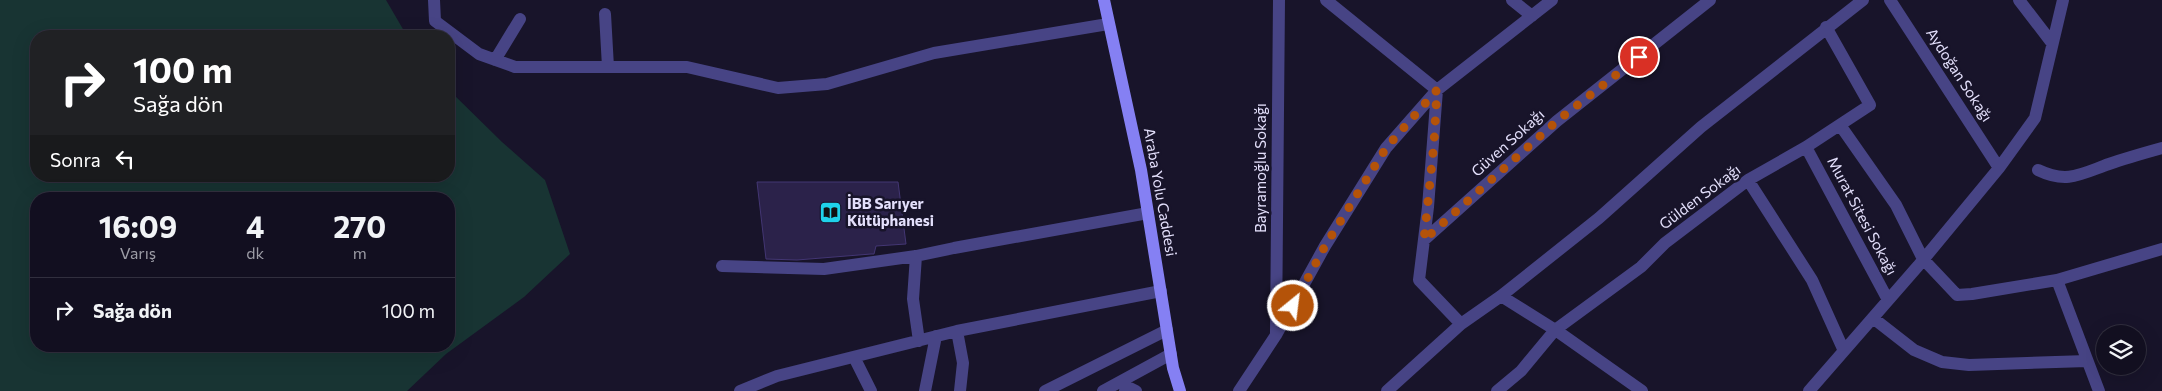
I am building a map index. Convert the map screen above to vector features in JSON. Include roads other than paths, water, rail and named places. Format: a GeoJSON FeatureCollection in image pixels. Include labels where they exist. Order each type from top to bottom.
{"type":"FeatureCollection","features":[{"type":"Feature","properties":{"kind":"street"},"geometry":{"type":"LineString","coordinates":[[434,0],[435,21],[447,30]]}},
{"type":"Feature","properties":{"kind":"street","name":"Araba Yolu Caddesi"},"geometry":{"type":"LineString","coordinates":[[1104,0],[1141,170],[1170,354],[1180,391]]}},
{"type":"Feature","properties":{"kind":"street","name":"Bayramoğlu Sokağı"},"geometry":{"type":"LineString","coordinates":[[1276,335],[1279,0]]}},
{"type":"Feature","properties":{"kind":"street"},"geometry":{"type":"LineString","coordinates":[[1326,0],[1437,90]]}},
{"type":"Feature","properties":{"kind":"street"},"geometry":{"type":"LineString","coordinates":[[1512,0],[1532,16]]}},
{"type":"Feature","properties":{"kind":"street"},"geometry":{"type":"LineString","coordinates":[[1238,391],[1276,335],[1325,246],[1386,148],[1437,90],[1552,0]]}},
{"type":"Feature","properties":{"kind":"street","name":"Güven Sokağı"},"geometry":{"type":"LineString","coordinates":[[1424,240],[1557,121],[1710,0]]}},
{"type":"Feature","properties":{"kind":"street"},"geometry":{"type":"LineString","coordinates":[[1386,391],[1461,324],[1501,296],[1599,218],[1701,127],[1862,0]]}},
{"type":"Feature","properties":{"kind":"street","name":"Aydoğan Sokağı"},"geometry":{"type":"LineString","coordinates":[[1890,0],[1999,168]]}},
{"type":"Feature","properties":{"kind":"street"},"geometry":{"type":"LineString","coordinates":[[2019,0],[2052,43]]}},
{"type":"Feature","properties":{"kind":"street"},"geometry":{"type":"LineString","coordinates":[[1809,391],[1999,168],[2035,118],[2063,0]]}},
{"type":"Feature","properties":{"kind":"street"},"geometry":{"type":"LineString","coordinates":[[605,14],[608,67]]}},
{"type":"Feature","properties":{"kind":"street"},"geometry":{"type":"LineString","coordinates":[[495,60],[520,19]]}},
{"type":"Feature","properties":{"kind":"street"},"geometry":{"type":"LineString","coordinates":[[455,36],[479,54],[515,67],[687,67],[778,88],[827,84],[934,53],[1108,24]]}},
{"type":"Feature","properties":{"kind":"street","name":"Gülden Sokağı"},"geometry":{"type":"LineString","coordinates":[[1497,391],[1521,371],[1556,330],[1641,268],[1665,243],[1748,180],[1806,147],[1870,105],[1826,27]]}},
{"type":"Feature","properties":{"kind":"street"},"geometry":{"type":"LineString","coordinates":[[1437,90],[1433,152],[1419,280],[1461,324]]}},
{"type":"Feature","properties":{"kind":"street"},"geometry":{"type":"LineString","coordinates":[[1840,125],[1896,205],[1923,259],[1957,295],[2057,280],[2162,249]]}},
{"type":"Feature","properties":{"kind":"street","name":"Murat Sitesi Sokağı"},"geometry":{"type":"LineString","coordinates":[[1806,147],[1888,300]]}},
{"type":"Feature","properties":{"kind":"street"},"geometry":{"type":"LineString","coordinates":[[2038,170],[2052,177],[2080,176],[2109,164],[2162,148]]}},
{"type":"Feature","properties":{"kind":"street"},"geometry":{"type":"LineString","coordinates":[[1748,180],[1812,280],[1844,351]]}},
{"type":"Feature","properties":{"kind":"street"},"geometry":{"type":"LineString","coordinates":[[722,266],[824,269],[916,256],[1148,213]]}},
{"type":"Feature","properties":{"kind":"street"},"geometry":{"type":"LineString","coordinates":[[916,256],[913,299],[919,341]]}},
{"type":"Feature","properties":{"kind":"street"},"geometry":{"type":"LineString","coordinates":[[2057,280],[2099,391]]}},
{"type":"Feature","properties":{"kind":"street"},"geometry":{"type":"LineString","coordinates":[[740,391],[777,376],[957,331],[1161,291]]}},
{"type":"Feature","properties":{"kind":"street"},"geometry":{"type":"LineString","coordinates":[[1501,296],[1556,330],[1634,389]]}},
{"type":"Feature","properties":{"kind":"street"},"geometry":{"type":"LineString","coordinates":[[1873,318],[1914,350],[1942,362],[1969,365],[2087,361]]}},
{"type":"Feature","properties":{"kind":"street"},"geometry":{"type":"LineString","coordinates":[[1045,391],[1167,330]]}},
{"type":"Feature","properties":{"kind":"street"},"geometry":{"type":"LineString","coordinates":[[957,331],[963,363],[960,391]]}},
{"type":"Feature","properties":{"kind":"street"},"geometry":{"type":"LineString","coordinates":[[925,391],[936,336]]}},
{"type":"Feature","properties":{"kind":"street"},"geometry":{"type":"LineString","coordinates":[[1103,391],[1170,354]]}},
{"type":"Feature","properties":{"kind":"street"},"geometry":{"type":"LineString","coordinates":[[854,357],[871,391]]}},
{"type":"Feature","properties":{"kind":"street"},"geometry":{"type":"LineString","coordinates":[[1125,391],[1130,388],[1136,391]]}},
{"type":"Feature","properties":{"kind":"place","name":"İBB Sarıyer Kütüphanesi"},"geometry":{"type":"Point","coordinates":[831,213]}}]}
